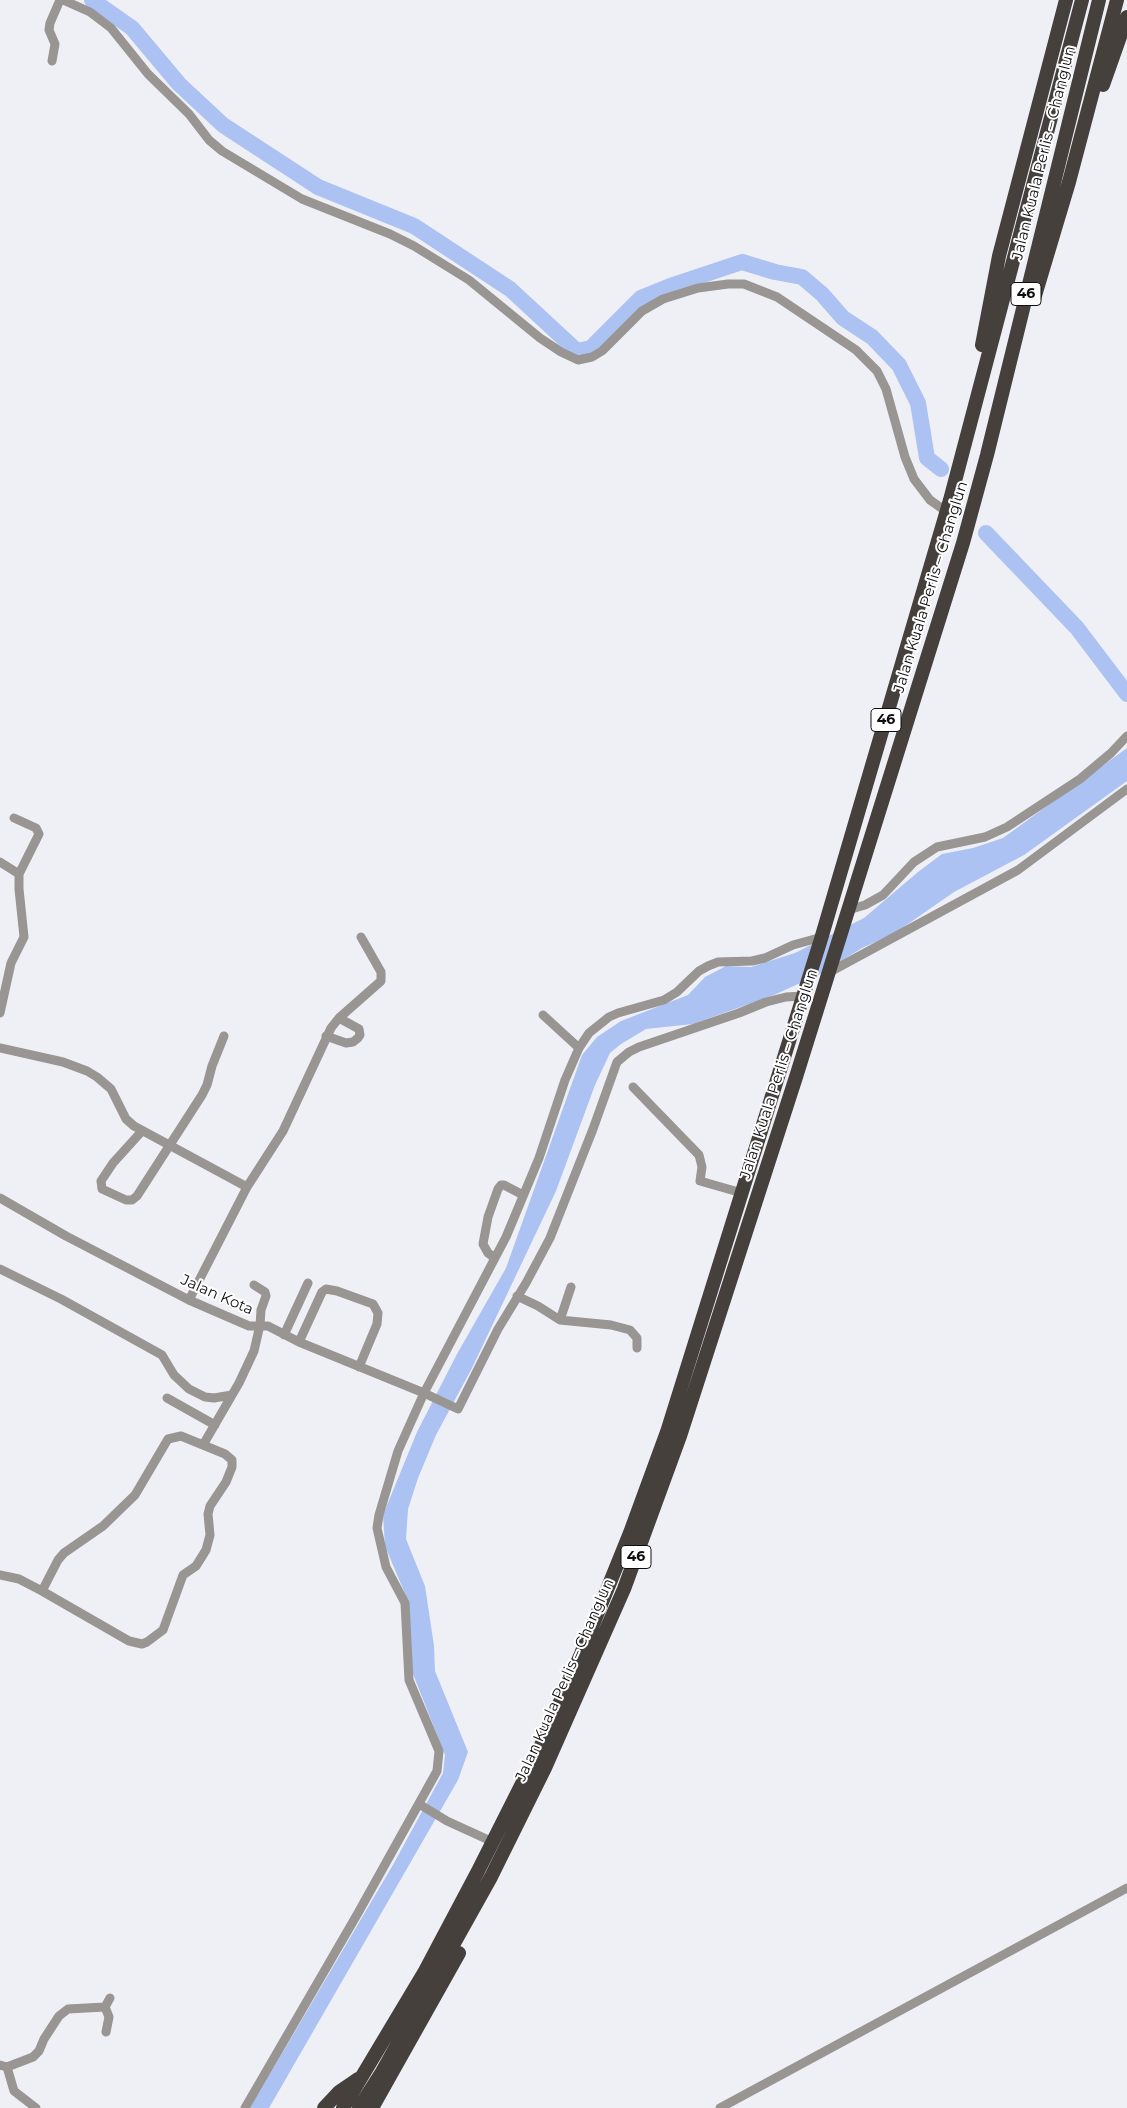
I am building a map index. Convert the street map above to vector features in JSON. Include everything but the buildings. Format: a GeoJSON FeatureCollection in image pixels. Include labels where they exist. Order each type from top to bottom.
{"type":"FeatureCollection","features":[{"type":"Feature","properties":{"kind":"highway"},"geometry":{"type":"LineString","coordinates":[[958,468],[999,256],[1066,0]]}},
{"type":"Feature","properties":{"kind":"highway","name":"Jalan Kuala Perlis – Changlun"},"geometry":{"type":"LineString","coordinates":[[343,2108],[425,1971],[539,1750],[641,1505],[670,1423],[821,938],[949,506],[1082,0]]}},
{"type":"Feature","properties":{"kind":"highway","name":"Jalan Kuala Perlis – Changlun"},"geometry":{"type":"LineString","coordinates":[[359,2108],[382,2072],[491,1877],[545,1768],[593,1663],[654,1511],[680,1436],[829,972],[969,519],[990,446],[1079,75],[1099,0]]}},
{"type":"Feature","properties":{"kind":"highway"},"geometry":{"type":"LineString","coordinates":[[990,446],[1069,182],[1117,0]]}},
{"type":"Feature","properties":{"kind":"highway"},"geometry":{"type":"LineString","coordinates":[[1069,182],[1127,17]]}},
{"type":"Feature","properties":{"kind":"highway"},"geometry":{"type":"LineString","coordinates":[[372,2108],[457,1957],[491,1877]]}},
{"type":"Feature","properties":{"kind":"highway"},"geometry":{"type":"LineString","coordinates":[[324,2108],[339,2092],[363,2075]]}},
{"type":"Feature","properties":{"kind":"street"},"geometry":{"type":"LineString","coordinates":[[52,61],[54,44],[49,30],[50,23],[61,0],[90,12],[111,28],[148,74],[190,114],[209,140],[222,152],[302,198],[390,234],[414,246],[469,280],[540,338],[561,352],[578,360],[592,357],[602,351],[642,311],[663,299],[698,288],[736,284],[744,284],[777,297],[856,350],[877,371],[886,389],[905,457],[914,480],[930,500],[949,506]]}},
{"type":"Feature","properties":{"kind":"street"},"geometry":{"type":"LineString","coordinates":[[848,912],[883,895],[914,862],[937,847],[985,837],[1007,827],[1080,779],[1111,753],[1127,736]]}},
{"type":"Feature","properties":{"kind":"street"},"geometry":{"type":"LineString","coordinates":[[829,972],[1018,870],[1127,789]]}},
{"type":"Feature","properties":{"kind":"street"},"geometry":{"type":"LineString","coordinates":[[0,1014],[12,963],[24,937],[19,874],[39,834],[36,828],[14,818]]}},
{"type":"Feature","properties":{"kind":"street"},"geometry":{"type":"LineString","coordinates":[[0,862],[19,874]]}},
{"type":"Feature","properties":{"kind":"street"},"geometry":{"type":"LineString","coordinates":[[189,1300],[247,1187],[283,1131],[326,1036],[339,1018],[381,981],[381,972],[361,937]]}},
{"type":"Feature","properties":{"kind":"street"},"geometry":{"type":"LineString","coordinates":[[245,2108],[421,1806],[437,1771],[439,1751],[409,1680],[405,1602],[386,1568],[377,1528],[384,1495],[398,1451],[424,1392],[495,1258],[545,1142],[565,1080],[579,1048],[589,1033],[609,1017],[664,1000],[677,992],[699,971],[708,966],[718,962],[765,958],[793,945],[821,938]]}},
{"type":"Feature","properties":{"kind":"street"},"geometry":{"type":"LineString","coordinates":[[637,1348],[637,1338],[634,1333],[623,1327],[560,1320],[538,1306],[517,1296],[540,1257],[559,1217],[618,1062],[628,1052],[639,1047],[772,1000],[804,991]]}},
{"type":"Feature","properties":{"kind":"street"},"geometry":{"type":"LineString","coordinates":[[543,1015],[579,1048]]}},
{"type":"Feature","properties":{"kind":"street"},"geometry":{"type":"LineString","coordinates":[[326,1036],[346,1043],[353,1042],[358,1038],[360,1035],[359,1029],[339,1018]]}},
{"type":"Feature","properties":{"kind":"street"},"geometry":{"type":"LineString","coordinates":[[142,1131],[112,1162],[102,1181],[102,1189],[126,1200],[132,1200],[137,1196],[208,1086],[212,1066],[224,1036]]}},
{"type":"Feature","properties":{"kind":"street"},"geometry":{"type":"LineString","coordinates":[[0,1048],[63,1062],[87,1070],[110,1090],[126,1119],[142,1131],[247,1187]]}},
{"type":"Feature","properties":{"kind":"street"},"geometry":{"type":"LineString","coordinates":[[633,1087],[699,1155],[702,1167],[700,1181],[742,1193]]}},
{"type":"Feature","properties":{"kind":"street"},"geometry":{"type":"LineString","coordinates":[[495,1258],[488,1253],[483,1244],[488,1217],[498,1189],[501,1185],[504,1185],[523,1195]]}},
{"type":"Feature","properties":{"kind":"street","name":"Jalan Kota"},"geometry":{"type":"LineString","coordinates":[[0,1198],[189,1300],[249,1326],[268,1326],[299,1342],[424,1392],[457,1408],[517,1296]]}},
{"type":"Feature","properties":{"kind":"street"},"geometry":{"type":"LineString","coordinates":[[0,1269],[61,1299],[162,1355],[174,1376],[189,1389],[214,1398],[232,1395]]}},
{"type":"Feature","properties":{"kind":"street"},"geometry":{"type":"LineString","coordinates":[[284,1335],[308,1283]]}},
{"type":"Feature","properties":{"kind":"street"},"geometry":{"type":"LineString","coordinates":[[203,1445],[249,1363],[266,1296],[264,1292],[254,1285]]}},
{"type":"Feature","properties":{"kind":"street"},"geometry":{"type":"LineString","coordinates":[[560,1320],[572,1287]]}},
{"type":"Feature","properties":{"kind":"street"},"geometry":{"type":"LineString","coordinates":[[299,1342],[322,1292],[326,1289],[373,1304],[378,1313],[378,1324],[359,1367]]}},
{"type":"Feature","properties":{"kind":"street"},"geometry":{"type":"LineString","coordinates":[[167,1398],[215,1425]]}},
{"type":"Feature","properties":{"kind":"street"},"geometry":{"type":"LineString","coordinates":[[0,1575],[18,1579],[129,1641],[142,1644],[157,1636],[167,1622],[183,1575],[196,1566],[206,1550],[210,1535],[208,1514],[210,1506],[226,1482],[232,1467],[232,1460],[225,1454],[181,1436],[168,1439],[135,1495],[103,1526],[64,1553],[58,1560],[42,1591]]}},
{"type":"Feature","properties":{"kind":"street"},"geometry":{"type":"LineString","coordinates":[[421,1806],[493,1842]]}},
{"type":"Feature","properties":{"kind":"street"},"geometry":{"type":"LineString","coordinates":[[720,2108],[1127,1888]]}},
{"type":"Feature","properties":{"kind":"street"},"geometry":{"type":"LineString","coordinates":[[105,2007],[110,1998]]}},
{"type":"Feature","properties":{"kind":"street"},"geometry":{"type":"LineString","coordinates":[[105,2007],[109,2017],[106,2032]]}},
{"type":"Feature","properties":{"kind":"street"},"geometry":{"type":"LineString","coordinates":[[36,2108],[14,2091],[3,2066],[33,2057],[39,2051],[44,2039],[59,2016],[68,2009],[105,2007]]}},
{"type":"Feature","properties":{"kind":"water"},"geometry":{"type":"Polygon","coordinates":[[[1127,748],[1127,781],[1024,855],[954,892],[895,933],[862,948],[822,973],[774,995],[693,1024],[646,1029],[610,1053],[595,1085],[556,1191],[472,1368],[436,1435],[418,1478],[408,1509],[406,1539],[425,1586],[434,1646],[435,1671],[468,1752],[458,1780],[269,2108],[250,2108],[394,1863],[443,1773],[445,1755],[413,1674],[406,1596],[385,1546],[383,1515],[417,1432],[457,1354],[506,1268],[582,1055],[597,1037],[621,1021],[688,995],[705,977],[726,966],[751,967],[795,953],[864,918],[942,854],[973,848],[1003,838],[1127,748]]]}},
{"type":"Feature","properties":{"kind":"waterway"},"geometry":{"type":"LineString","coordinates":[[92,0],[132,28],[179,84],[223,125],[318,187],[414,226],[510,289],[577,351],[591,348],[641,298],[673,285],[742,262],[775,272],[802,277],[822,294],[843,318],[872,337],[899,365],[918,403],[927,458],[941,469]]}},
{"type":"Feature","properties":{"kind":"waterway"},"geometry":{"type":"LineString","coordinates":[[986,533],[1077,628],[1127,694]]}}]}
